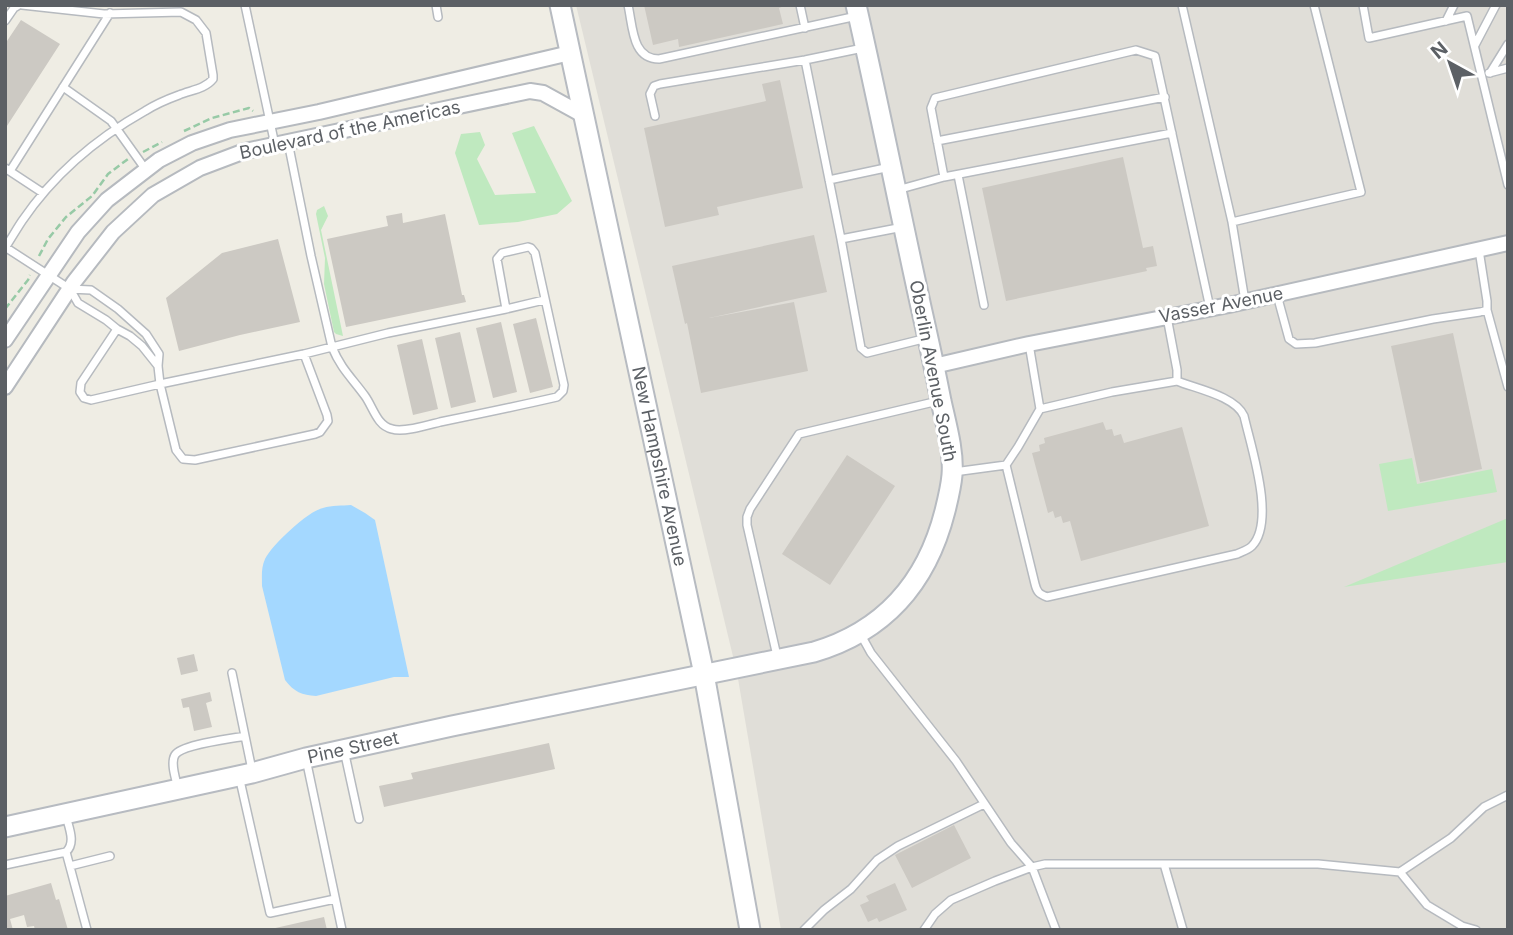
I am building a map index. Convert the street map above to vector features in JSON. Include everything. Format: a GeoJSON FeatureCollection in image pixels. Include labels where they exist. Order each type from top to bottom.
{"type":"FeatureCollection","features":[{"type":"Feature","properties":{"kind":"street","name":"New Hampshire Avenue"},"geometry":{"type":"LineString","coordinates":[[560,5],[704,674],[750,930]]}},
{"type":"Feature","properties":{"kind":"street","name":"Oberlin Avenue South"},"geometry":{"type":"LineString","coordinates":[[704,674],[829,648],[860,633],[900,601],[926,563],[940,531],[952,472],[950,449],[857,10]]}},
{"type":"Feature","properties":{"kind":"street","name":"Boulevard of the Americas"},"geometry":{"type":"LineString","coordinates":[[5,340],[78,232],[107,200],[159,160],[192,143],[230,130],[346,106],[570,53]]}},
{"type":"Feature","properties":{"kind":"street","name":"Boulevard of the Americas"},"geometry":{"type":"LineString","coordinates":[[5,387],[70,289],[113,232],[153,195],[200,169],[245,151],[530,92],[543,93],[583,116]]}},
{"type":"Feature","properties":{"kind":"street","name":"Vasser Avenue"},"geometry":{"type":"LineString","coordinates":[[934,366],[1508,243]]}},
{"type":"Feature","properties":{"kind":"street","name":"Pine Street"},"geometry":{"type":"LineString","coordinates":[[5,827],[246,774],[344,749],[704,674]]}},
{"type":"Feature","properties":{"kind":"lane"},"geometry":{"type":"LineString","coordinates":[[5,21],[14,8],[21,5],[110,13],[173,11],[189,15],[206,33],[213,79],[206,85],[163,101],[93,145],[43,193],[5,248],[70,289],[91,290],[139,326],[159,354],[160,384],[176,450],[183,459],[195,460],[320,432],[328,421],[327,415],[304,354]]}},
{"type":"Feature","properties":{"kind":"lane"},"geometry":{"type":"LineString","coordinates":[[245,5],[271,122],[282,144],[332,347],[340,365],[381,422],[391,429],[399,430],[547,400],[560,395],[564,386],[535,253],[531,248],[502,253],[497,259],[506,309]]}},
{"type":"Feature","properties":{"kind":"lane"},"geometry":{"type":"LineString","coordinates":[[436,5],[438,17]]}},
{"type":"Feature","properties":{"kind":"lane"},"geometry":{"type":"LineString","coordinates":[[628,5],[638,47],[645,57],[659,60],[805,28],[857,10]]}},
{"type":"Feature","properties":{"kind":"lane"},"geometry":{"type":"LineString","coordinates":[[800,5],[805,28]]}},
{"type":"Feature","properties":{"kind":"lane"},"geometry":{"type":"LineString","coordinates":[[1182,5],[1232,222],[1245,301]]}},
{"type":"Feature","properties":{"kind":"lane"},"geometry":{"type":"LineString","coordinates":[[1232,222],[1361,192],[1314,5]]}},
{"type":"Feature","properties":{"kind":"lane"},"geometry":{"type":"LineString","coordinates":[[1363,5],[1369,38],[1467,16],[1508,185]]}},
{"type":"Feature","properties":{"kind":"lane"},"geometry":{"type":"LineString","coordinates":[[1446,21],[1454,5]]}},
{"type":"Feature","properties":{"kind":"lane"},"geometry":{"type":"LineString","coordinates":[[1474,46],[1496,5]]}},
{"type":"Feature","properties":{"kind":"lane"},"geometry":{"type":"LineString","coordinates":[[43,193],[8,169],[110,13]]}},
{"type":"Feature","properties":{"kind":"lane"},"geometry":{"type":"LineString","coordinates":[[1490,73],[1508,44]]}},
{"type":"Feature","properties":{"kind":"lane"},"geometry":{"type":"LineString","coordinates":[[654,116],[650,94],[654,86],[866,48]]}},
{"type":"Feature","properties":{"kind":"lane"},"geometry":{"type":"LineString","coordinates":[[944,177],[931,108],[934,98],[1136,50],[1155,56],[1210,308]]}},
{"type":"Feature","properties":{"kind":"lane"},"geometry":{"type":"LineString","coordinates":[[805,60],[862,348],[867,353],[928,337]]}},
{"type":"Feature","properties":{"kind":"lane"},"geometry":{"type":"LineString","coordinates":[[1481,75],[1508,68]]}},
{"type":"Feature","properties":{"kind":"lane"},"geometry":{"type":"LineString","coordinates":[[63,88],[105,115],[146,170]]}},
{"type":"Feature","properties":{"kind":"lane"},"geometry":{"type":"LineString","coordinates":[[937,141],[1165,97]]}},
{"type":"Feature","properties":{"kind":"lane"},"geometry":{"type":"LineString","coordinates":[[896,190],[944,177],[1172,133]]}},
{"type":"Feature","properties":{"kind":"lane"},"geometry":{"type":"LineString","coordinates":[[830,180],[892,167]]}},
{"type":"Feature","properties":{"kind":"lane"},"geometry":{"type":"LineString","coordinates":[[958,175],[984,305]]}},
{"type":"Feature","properties":{"kind":"lane"},"geometry":{"type":"LineString","coordinates":[[841,239],[904,228]]}},
{"type":"Feature","properties":{"kind":"lane"},"geometry":{"type":"LineString","coordinates":[[1479,250],[1487,310],[1508,387]]}},
{"type":"Feature","properties":{"kind":"lane"},"geometry":{"type":"LineString","coordinates":[[70,289],[78,303],[130,336],[158,366]]}},
{"type":"Feature","properties":{"kind":"lane"},"geometry":{"type":"LineString","coordinates":[[1277,294],[1289,339],[1296,344],[1315,343],[1487,310]]}},
{"type":"Feature","properties":{"kind":"lane"},"geometry":{"type":"LineString","coordinates":[[117,329],[79,387],[87,400],[544,300]]}},
{"type":"Feature","properties":{"kind":"lane"},"geometry":{"type":"LineString","coordinates":[[1166,316],[1177,381]]}},
{"type":"Feature","properties":{"kind":"lane"},"geometry":{"type":"LineString","coordinates":[[1030,344],[1040,409],[1006,465],[1040,595],[1046,597],[1237,554],[1252,546],[1261,530],[1261,490],[1244,416],[1230,401],[1177,381],[1112,392],[1040,409]]}},
{"type":"Feature","properties":{"kind":"lane"},"geometry":{"type":"LineString","coordinates":[[778,660],[747,525],[750,509],[799,434],[941,400]]}},
{"type":"Feature","properties":{"kind":"lane"},"geometry":{"type":"LineString","coordinates":[[952,472],[1006,465]]}},
{"type":"Feature","properties":{"kind":"lane"},"geometry":{"type":"LineString","coordinates":[[860,633],[871,653],[956,761],[1011,843],[1032,867],[1056,930]]}},
{"type":"Feature","properties":{"kind":"lane"},"geometry":{"type":"LineString","coordinates":[[232,673],[245,736],[246,774],[270,913],[335,899]]}},
{"type":"Feature","properties":{"kind":"lane"},"geometry":{"type":"LineString","coordinates":[[178,789],[173,762],[177,753],[186,748],[245,736]]}},
{"type":"Feature","properties":{"kind":"lane"},"geometry":{"type":"LineString","coordinates":[[344,749],[359,819]]}},
{"type":"Feature","properties":{"kind":"lane"},"geometry":{"type":"LineString","coordinates":[[306,758],[342,930]]}},
{"type":"Feature","properties":{"kind":"lane"},"geometry":{"type":"LineString","coordinates":[[924,930],[935,914],[951,900],[1045,864],[1318,864],[1400,872],[1451,838],[1484,807],[1508,795]]}},
{"type":"Feature","properties":{"kind":"lane"},"geometry":{"type":"LineString","coordinates":[[804,930],[851,889],[877,860],[898,846],[984,804]]}},
{"type":"Feature","properties":{"kind":"lane"},"geometry":{"type":"LineString","coordinates":[[5,865],[66,852],[72,843],[66,814]]}},
{"type":"Feature","properties":{"kind":"lane"},"geometry":{"type":"LineString","coordinates":[[66,852],[87,930]]}},
{"type":"Feature","properties":{"kind":"lane"},"geometry":{"type":"LineString","coordinates":[[70,866],[110,856]]}},
{"type":"Feature","properties":{"kind":"lane"},"geometry":{"type":"LineString","coordinates":[[1164,864],[1183,930]]}},
{"type":"Feature","properties":{"kind":"lane"},"geometry":{"type":"LineString","coordinates":[[1400,872],[1427,905],[1462,926],[1476,930]]}},
{"type":"Feature","properties":{"kind":"path"},"geometry":{"type":"LineString","coordinates":[[39,256],[48,239],[66,217],[92,196],[108,174],[128,159]]}},
{"type":"Feature","properties":{"kind":"path"},"geometry":{"type":"LineString","coordinates":[[5,309],[30,275]]}},
{"type":"Feature","properties":{"kind":"shaded area"},"geometry":{"type":"Polygon","coordinates":[[[576,5],[1508,5],[1508,930],[781,930],[737,673],[576,5]]]}},
{"type":"Feature","properties":{"kind":"green space"},"geometry":{"type":"Polygon","coordinates":[[[534,126],[572,201],[557,214],[518,222],[479,225],[455,153],[461,134],[480,132],[485,145],[477,159],[495,195],[536,193],[512,133],[534,126]]]}},
{"type":"Feature","properties":{"kind":"green space"},"geometry":{"type":"Polygon","coordinates":[[[324,206],[328,216],[321,230],[343,336],[334,332],[324,284],[325,258],[316,214],[317,210],[324,206]]]}},
{"type":"Feature","properties":{"kind":"green space"},"geometry":{"type":"Polygon","coordinates":[[[1412,458],[1417,484],[1492,469],[1497,492],[1388,511],[1379,464],[1412,458]]]}},
{"type":"Feature","properties":{"kind":"green space"},"geometry":{"type":"Polygon","coordinates":[[[1508,518],[1508,562],[1344,587],[1508,518]]]}},
{"type":"Feature","properties":{"kind":"water"},"geometry":{"type":"Polygon","coordinates":[[[351,505],[375,520],[409,677],[394,677],[316,696],[307,695],[295,690],[285,680],[262,586],[263,566],[265,559],[291,529],[316,510],[351,505]]]}},
{"type":"Feature","properties":{"kind":"building"},"geometry":{"type":"Polygon","coordinates":[[[644,5],[784,5],[779,8],[783,24],[679,47],[678,39],[653,45],[644,5]]]}},
{"type":"Feature","properties":{"kind":"building"},"geometry":{"type":"Polygon","coordinates":[[[21,20],[60,44],[5,129],[5,44],[21,20]]]}},
{"type":"Feature","properties":{"kind":"building"},"geometry":{"type":"Polygon","coordinates":[[[780,80],[803,188],[717,207],[719,215],[665,227],[644,128],[766,101],[762,84],[780,80]]]}},
{"type":"Feature","properties":{"kind":"building"},"geometry":{"type":"Polygon","coordinates":[[[1123,157],[1143,248],[1153,246],[1157,266],[1146,268],[1147,271],[1006,301],[982,188],[1123,157]]]}},
{"type":"Feature","properties":{"kind":"building"},"geometry":{"type":"Polygon","coordinates":[[[402,213],[403,223],[445,214],[462,295],[466,302],[346,327],[327,239],[388,226],[386,216],[402,213]]]}},
{"type":"Feature","properties":{"kind":"building"},"geometry":{"type":"Polygon","coordinates":[[[814,235],[827,292],[709,318],[794,302],[808,371],[701,393],[672,266],[814,235]]]}},
{"type":"Feature","properties":{"kind":"building"},"geometry":{"type":"Polygon","coordinates":[[[278,239],[300,322],[179,351],[166,298],[222,253],[278,239]]]}},
{"type":"Feature","properties":{"kind":"building"},"geometry":{"type":"Polygon","coordinates":[[[536,318],[553,387],[530,393],[513,324],[536,318]]]}},
{"type":"Feature","properties":{"kind":"building"},"geometry":{"type":"Polygon","coordinates":[[[501,322],[517,392],[493,398],[476,328],[501,322]]]}},
{"type":"Feature","properties":{"kind":"building"},"geometry":{"type":"Polygon","coordinates":[[[460,332],[476,402],[451,408],[435,338],[460,332]]]}},
{"type":"Feature","properties":{"kind":"building"},"geometry":{"type":"Polygon","coordinates":[[[1453,333],[1482,469],[1420,482],[1391,346],[1453,333]]]}},
{"type":"Feature","properties":{"kind":"building"},"geometry":{"type":"Polygon","coordinates":[[[422,339],[438,409],[413,415],[397,345],[422,339]]]}},
{"type":"Feature","properties":{"kind":"building"},"geometry":{"type":"Polygon","coordinates":[[[1103,422],[1106,430],[1112,429],[1114,436],[1121,434],[1124,443],[1182,427],[1209,526],[1081,561],[1070,521],[1063,523],[1061,516],[1055,518],[1053,511],[1048,513],[1032,453],[1040,451],[1039,445],[1045,443],[1044,438],[1103,422]]]}},
{"type":"Feature","properties":{"kind":"building"},"geometry":{"type":"Polygon","coordinates":[[[847,455],[895,486],[830,585],[782,554],[847,455]]]}},
{"type":"Feature","properties":{"kind":"building"},"geometry":{"type":"Polygon","coordinates":[[[194,654],[198,671],[181,675],[177,658],[194,654]]]}},
{"type":"Feature","properties":{"kind":"building"},"geometry":{"type":"Polygon","coordinates":[[[210,692],[212,701],[206,703],[212,727],[194,731],[189,707],[183,708],[181,699],[210,692]]]}},
{"type":"Feature","properties":{"kind":"building"},"geometry":{"type":"Polygon","coordinates":[[[549,743],[555,769],[384,807],[379,786],[413,779],[411,773],[549,743]]]}},
{"type":"Feature","properties":{"kind":"building"},"geometry":{"type":"Polygon","coordinates":[[[954,825],[971,858],[912,888],[895,855],[954,825]]]}},
{"type":"Feature","properties":{"kind":"building"},"geometry":{"type":"Polygon","coordinates":[[[51,883],[68,930],[35,930],[34,926],[27,927],[24,915],[10,919],[13,930],[5,930],[5,896],[51,883]]]}},
{"type":"Feature","properties":{"kind":"building"},"geometry":{"type":"Polygon","coordinates":[[[895,883],[907,910],[879,922],[877,918],[868,922],[860,905],[869,901],[866,896],[895,883]]]}},
{"type":"Feature","properties":{"kind":"building"},"geometry":{"type":"Polygon","coordinates":[[[324,917],[327,930],[271,930],[271,929],[324,917]]]}}]}
